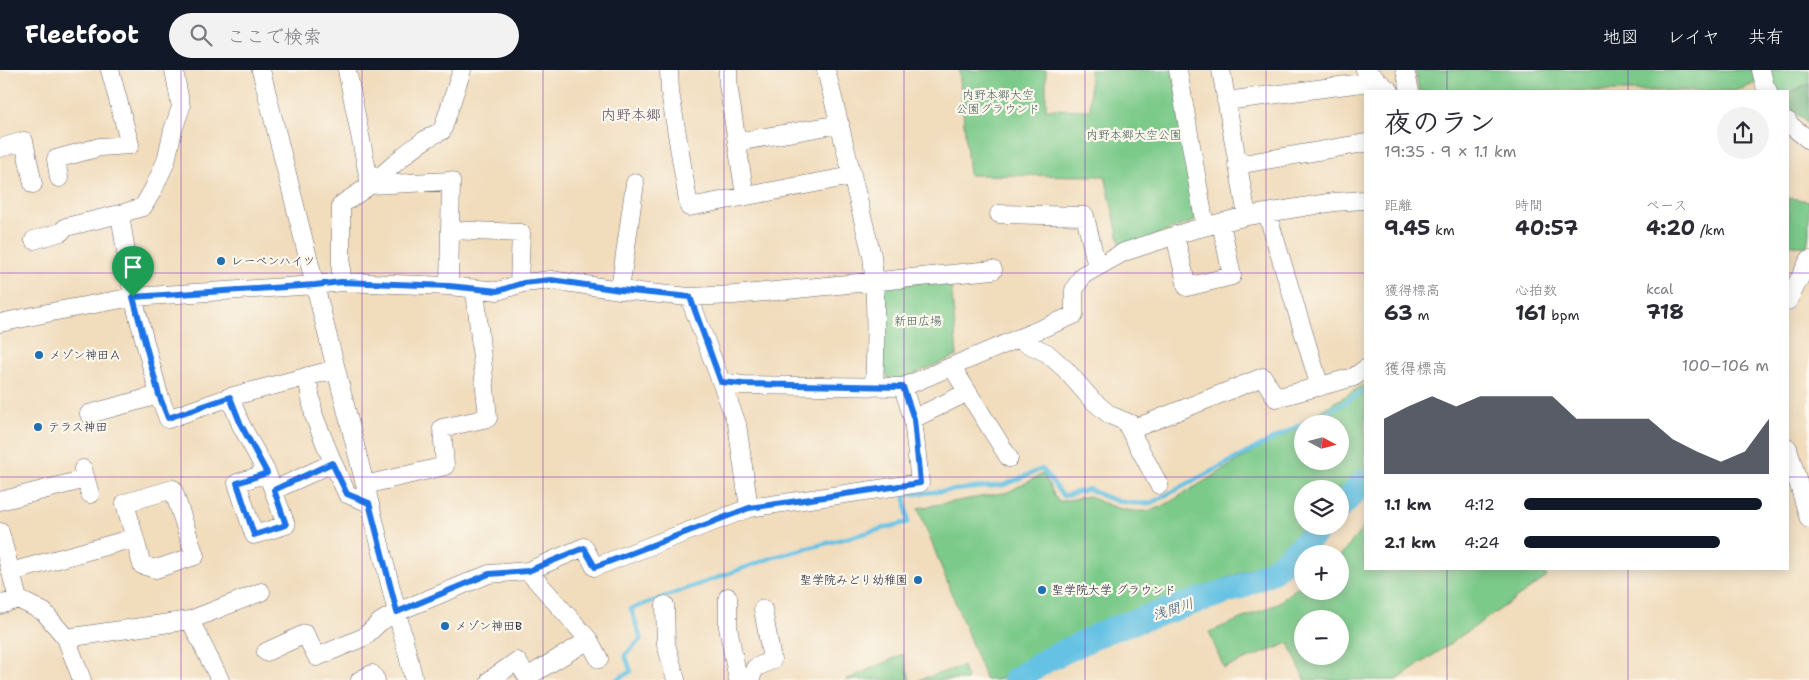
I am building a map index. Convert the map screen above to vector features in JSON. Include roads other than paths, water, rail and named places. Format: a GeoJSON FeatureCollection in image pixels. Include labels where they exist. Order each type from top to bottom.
{"type":"FeatureCollection","features":[{"type":"Feature","properties":{"kind":"street"},"geometry":{"type":"LineString","coordinates":[[60,178],[56,160],[100,147],[130,145],[110,70]]}},
{"type":"Feature","properties":{"kind":"street"},"geometry":{"type":"LineString","coordinates":[[34,240],[61,232],[66,227],[143,207],[166,161],[173,130],[181,107],[174,70]]}},
{"type":"Feature","properties":{"kind":"street"},"geometry":{"type":"LineString","coordinates":[[260,70],[414,680]]}},
{"type":"Feature","properties":{"kind":"street"},"geometry":{"type":"LineString","coordinates":[[347,70],[370,185]]}},
{"type":"Feature","properties":{"kind":"street"},"geometry":{"type":"LineString","coordinates":[[341,282],[340,205],[370,185],[414,146],[442,131],[462,70]]}},
{"type":"Feature","properties":{"kind":"street"},"geometry":{"type":"LineString","coordinates":[[669,70],[670,92],[689,207],[852,176]]}},
{"type":"Feature","properties":{"kind":"street"},"geometry":{"type":"LineString","coordinates":[[728,70],[745,196]]}},
{"type":"Feature","properties":{"kind":"street"},"geometry":{"type":"LineString","coordinates":[[826,70],[872,256],[877,329],[874,387]]}},
{"type":"Feature","properties":{"kind":"street"},"geometry":{"type":"LineString","coordinates":[[1175,235],[1187,287],[1232,276],[1213,225],[1178,70]]}},
{"type":"Feature","properties":{"kind":"street"},"geometry":{"type":"LineString","coordinates":[[1221,70],[1247,216]]}},
{"type":"Feature","properties":{"kind":"street"},"geometry":{"type":"LineString","coordinates":[[1405,70],[1410,90]]}},
{"type":"Feature","properties":{"kind":"street"},"geometry":{"type":"LineString","coordinates":[[1226,101],[1377,81]]}},
{"type":"Feature","properties":{"kind":"street"},"geometry":{"type":"LineString","coordinates":[[1789,123],[1809,140]]}},
{"type":"Feature","properties":{"kind":"street"},"geometry":{"type":"LineString","coordinates":[[737,142],[840,124]]}},
{"type":"Feature","properties":{"kind":"street"},"geometry":{"type":"LineString","coordinates":[[0,148],[24,141],[33,184]]}},
{"type":"Feature","properties":{"kind":"street"},"geometry":{"type":"LineString","coordinates":[[1238,165],[1364,143]]}},
{"type":"Feature","properties":{"kind":"street"},"geometry":{"type":"LineString","coordinates":[[370,185],[451,181],[449,286]]}},
{"type":"Feature","properties":{"kind":"street"},"geometry":{"type":"LineString","coordinates":[[620,290],[635,183]]}},
{"type":"Feature","properties":{"kind":"street"},"geometry":{"type":"LineString","coordinates":[[721,382],[903,387],[1074,315],[1074,290],[1083,275],[1124,252],[1175,235],[1247,216],[1334,202],[1364,200]]}},
{"type":"Feature","properties":{"kind":"street"},"geometry":{"type":"LineString","coordinates":[[1267,213],[1320,387]]}},
{"type":"Feature","properties":{"kind":"street"},"geometry":{"type":"LineString","coordinates":[[120,214],[133,297],[159,395],[168,418],[230,397],[336,369]]}},
{"type":"Feature","properties":{"kind":"street"},"geometry":{"type":"LineString","coordinates":[[999,214],[1085,216],[1097,267]]}},
{"type":"Feature","properties":{"kind":"street"},"geometry":{"type":"LineString","coordinates":[[450,230],[521,233],[519,284]]}},
{"type":"Feature","properties":{"kind":"street"},"geometry":{"type":"LineString","coordinates":[[1789,299],[1809,260]]}},
{"type":"Feature","properties":{"kind":"street"},"geometry":{"type":"LineString","coordinates":[[0,323],[133,297],[341,282],[449,286],[498,291],[519,284],[551,280],[620,290],[690,297],[734,295],[993,270]]}},
{"type":"Feature","properties":{"kind":"street"},"geometry":{"type":"LineString","coordinates":[[365,485],[445,466],[442,428],[488,418],[475,289]]}},
{"type":"Feature","properties":{"kind":"street"},"geometry":{"type":"LineString","coordinates":[[690,297],[737,424],[749,508]]}},
{"type":"Feature","properties":{"kind":"street"},"geometry":{"type":"LineString","coordinates":[[1017,339],[1047,353],[1065,368],[1092,400],[1110,415],[1138,427],[1263,377],[1276,398],[1354,378],[1364,370]]}},
{"type":"Feature","properties":{"kind":"street"},"geometry":{"type":"LineString","coordinates":[[952,367],[1009,458]]}},
{"type":"Feature","properties":{"kind":"street"},"geometry":{"type":"LineString","coordinates":[[307,376],[314,416],[332,463],[347,494],[369,503]]}},
{"type":"Feature","properties":{"kind":"street"},"geometry":{"type":"LineString","coordinates":[[266,652],[305,634],[317,657],[364,637],[380,622],[397,612],[489,574],[528,571],[584,548],[595,567],[749,508],[920,483],[914,419],[903,387]]}},
{"type":"Feature","properties":{"kind":"street"},"geometry":{"type":"LineString","coordinates":[[914,419],[968,392]]}},
{"type":"Feature","properties":{"kind":"street"},"geometry":{"type":"LineString","coordinates":[[89,414],[159,395]]}},
{"type":"Feature","properties":{"kind":"street"},"geometry":{"type":"LineString","coordinates":[[230,397],[241,425],[267,473],[286,525],[254,535],[237,483],[267,473]]}},
{"type":"Feature","properties":{"kind":"street"},"geometry":{"type":"LineString","coordinates":[[1125,422],[1159,485]]}},
{"type":"Feature","properties":{"kind":"street"},"geometry":{"type":"LineString","coordinates":[[1789,451],[1809,519]]}},
{"type":"Feature","properties":{"kind":"street"},"geometry":{"type":"LineString","coordinates":[[274,490],[332,463]]}},
{"type":"Feature","properties":{"kind":"street"},"geometry":{"type":"LineString","coordinates":[[0,501],[86,481]]}},
{"type":"Feature","properties":{"kind":"street"},"geometry":{"type":"LineString","coordinates":[[173,489],[195,556],[156,569],[142,565],[134,538],[125,503],[173,489]]}},
{"type":"Feature","properties":{"kind":"street"},"geometry":{"type":"LineString","coordinates":[[0,532],[18,599]]}},
{"type":"Feature","properties":{"kind":"street"},"geometry":{"type":"LineString","coordinates":[[11,572],[134,538]]}},
{"type":"Feature","properties":{"kind":"street"},"geometry":{"type":"LineString","coordinates":[[528,571],[589,640],[599,659]]}},
{"type":"Feature","properties":{"kind":"street"},"geometry":{"type":"LineString","coordinates":[[66,638],[190,620],[261,592]]}},
{"type":"Feature","properties":{"kind":"street"},"geometry":{"type":"LineString","coordinates":[[728,597],[728,627],[738,680]]}},
{"type":"Feature","properties":{"kind":"street"},"geometry":{"type":"LineString","coordinates":[[0,605],[18,599],[44,612],[66,638],[82,680]]}},
{"type":"Feature","properties":{"kind":"street"},"geometry":{"type":"LineString","coordinates":[[665,605],[666,644],[676,680]]}},
{"type":"Feature","properties":{"kind":"street"},"geometry":{"type":"LineString","coordinates":[[750,680],[755,668],[772,660],[763,609]]}},
{"type":"Feature","properties":{"kind":"street"},"geometry":{"type":"LineString","coordinates":[[190,620],[220,680]]}},
{"type":"Feature","properties":{"kind":"street"},"geometry":{"type":"LineString","coordinates":[[490,680],[518,661],[530,677],[589,640]]}},
{"type":"Feature","properties":{"kind":"street"},"geometry":{"type":"LineString","coordinates":[[360,680],[372,674],[376,680]]}},
{"type":"Feature","properties":{"kind":"waterway"},"geometry":{"type":"LineString","coordinates":[[1321,415],[1364,391]]}},
{"type":"Feature","properties":{"kind":"waterway"},"geometry":{"type":"LineString","coordinates":[[616,680],[631,671],[625,655],[641,639],[631,609],[774,557],[908,522],[905,495],[1004,485],[1042,469],[1063,496],[1089,489],[1104,497],[1119,501],[1151,503],[1294,428]]}},
{"type":"Feature","properties":{"kind":"waterway","name":"浅間川"},"geometry":{"type":"LineString","coordinates":[[1349,498],[1364,482]]}},
{"type":"Feature","properties":{"kind":"waterway","name":"浅間川"},"geometry":{"type":"LineString","coordinates":[[1015,680],[1047,660],[1109,630],[1240,587],[1271,572],[1312,535]]}},
{"type":"Feature","properties":{"kind":"place","name":"レーベンハイツ"},"geometry":{"type":"Point","coordinates":[221,261]}},
{"type":"Feature","properties":{"kind":"place","name":"メゾン神田Ａ"},"geometry":{"type":"Point","coordinates":[39,355]}},
{"type":"Feature","properties":{"kind":"place","name":"テラス神田"},"geometry":{"type":"Point","coordinates":[38,427]}},
{"type":"Feature","properties":{"kind":"place","name":"聖学院みどり幼稚園"},"geometry":{"type":"Point","coordinates":[918,580]}},
{"type":"Feature","properties":{"kind":"place","name":"聖学院大学 グラウンド"},"geometry":{"type":"Point","coordinates":[1042,590]}},
{"type":"Feature","properties":{"kind":"place","name":"メゾン神田B"},"geometry":{"type":"Point","coordinates":[445,626]}},
{"type":"Feature","properties":{"kind":"district","name":"内野本郷"},"geometry":{"type":"Point","coordinates":[631,115]}},
{"type":"Feature","properties":{"kind":"park label","name":"内野本郷大空 公園グラウンド"},"geometry":{"type":"Point","coordinates":[998,102]}},
{"type":"Feature","properties":{"kind":"park label","name":"内野本郷大空公園"},"geometry":{"type":"Point","coordinates":[1134,135]}},
{"type":"Feature","properties":{"kind":"park label","name":"新田広場"},"geometry":{"type":"Point","coordinates":[918,321]}}]}
